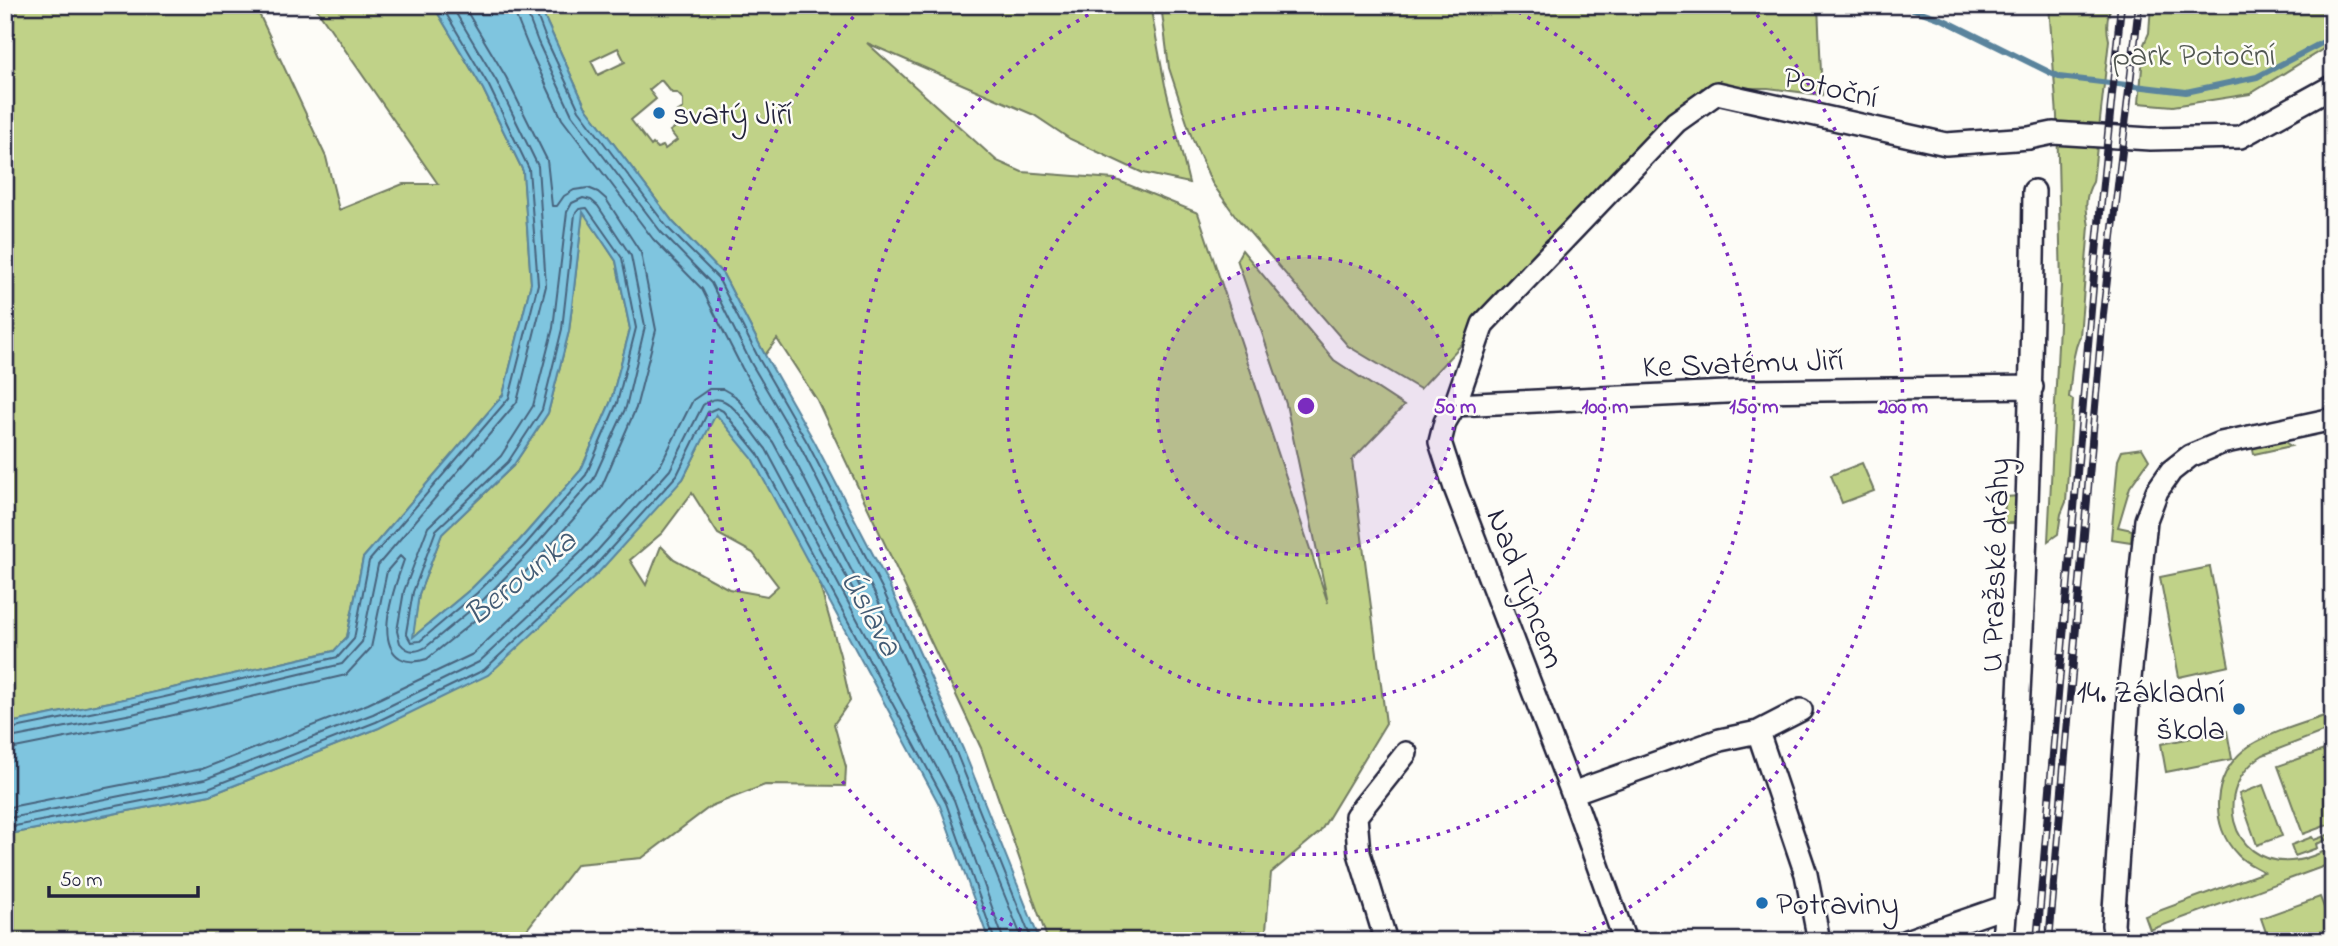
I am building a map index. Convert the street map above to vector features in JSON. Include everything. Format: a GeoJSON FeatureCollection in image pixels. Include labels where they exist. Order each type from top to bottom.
{"type":"FeatureCollection","features":[{"type":"Feature","properties":{"kind":"street","name":"Potoční"},"geometry":{"type":"LineString","coordinates":[[1455,405],[1483,324],[1676,122],[1717,93],[1946,144],[2029,138],[2053,133],[2150,139],[2240,137],[2333,86]]}},
{"type":"Feature","properties":{"kind":"street","name":"U Pražské dráhy"},"geometry":{"type":"LineString","coordinates":[[2003,941],[2024,621],[2032,387],[2034,191]]}},
{"type":"Feature","properties":{"kind":"street","name":"Ke Svatému Jiří"},"geometry":{"type":"LineString","coordinates":[[1455,405],[1747,391],[2032,387]]}},
{"type":"Feature","properties":{"kind":"street","name":"Nad Týncem"},"geometry":{"type":"LineString","coordinates":[[1455,405],[1445,422],[1440,442],[1625,941]]}},
{"type":"Feature","properties":{"kind":"street"},"geometry":{"type":"LineString","coordinates":[[2116,941],[2113,913],[2129,688],[2146,520],[2157,491],[2171,471],[2190,456],[2221,443],[2333,419]]}},
{"type":"Feature","properties":{"kind":"street"},"geometry":{"type":"LineString","coordinates":[[1572,793],[1720,740],[1758,732],[1801,710]]}},
{"type":"Feature","properties":{"kind":"street"},"geometry":{"type":"LineString","coordinates":[[1758,732],[1806,874],[1818,941]]}},
{"type":"Feature","properties":{"kind":"street"},"geometry":{"type":"LineString","coordinates":[[1386,941],[1359,853],[1356,816],[1406,753]]}},
{"type":"Feature","properties":{"kind":"street"},"geometry":{"type":"LineString","coordinates":[[1906,941],[2007,906]]}},
{"type":"Feature","properties":{"kind":"green space"},"geometry":{"type":"Polygon","coordinates":[[[5,5],[255,5],[326,157],[339,210],[403,184],[438,184],[314,5],[433,5],[483,89],[523,171],[531,283],[503,395],[363,558],[347,637],[334,651],[5,724],[5,5]]]}},
{"type":"Feature","properties":{"kind":"green space"},"geometry":{"type":"Polygon","coordinates":[[[539,5],[1150,5],[1165,85],[1189,183],[1143,173],[1070,139],[1034,115],[867,43],[997,161],[1022,172],[1114,179],[1198,213],[1328,603],[1286,404],[1237,259],[1242,250],[1334,360],[1404,406],[1352,460],[1386,723],[1320,832],[1271,873],[1265,941],[1048,941],[981,748],[817,400],[777,339],[765,355],[723,274],[673,222],[585,106],[539,5]],[[618,48],[591,61],[598,75],[625,62],[618,48]],[[661,80],[649,90],[656,99],[631,120],[651,146],[663,146],[665,149],[677,140],[670,131],[680,124],[681,116],[677,112],[683,108],[683,99],[677,93],[672,93],[661,80]]]}},
{"type":"Feature","properties":{"kind":"green space"},"geometry":{"type":"Polygon","coordinates":[[[1161,5],[1818,5],[1822,95],[1768,88],[1702,88],[1420,389],[1348,346],[1237,218],[1212,183],[1192,138],[1169,68],[1161,5]]]}},
{"type":"Feature","properties":{"kind":"green space"},"geometry":{"type":"Polygon","coordinates":[[[2049,5],[2112,5],[2107,22],[2109,40],[2093,182],[2087,198],[2089,226],[2080,336],[2073,359],[2069,397],[2073,400],[2066,502],[2058,534],[2048,541],[2061,286],[2057,116],[2049,5]]]}},
{"type":"Feature","properties":{"kind":"green space","name":"park Potoční"},"geometry":{"type":"Polygon","coordinates":[[[2151,5],[2333,5],[2333,43],[2250,94],[2173,106],[2139,103],[2144,44],[2149,33],[2151,5]]]}},
{"type":"Feature","properties":{"kind":"green space"},"geometry":{"type":"Polygon","coordinates":[[[583,211],[616,261],[630,329],[611,401],[581,470],[519,541],[472,588],[412,638],[419,594],[442,534],[513,466],[548,413],[569,331],[583,211]]]}},
{"type":"Feature","properties":{"kind":"green space"},"geometry":{"type":"Polygon","coordinates":[[[716,413],[752,457],[818,579],[850,701],[834,724],[846,767],[845,786],[765,785],[711,806],[642,858],[577,864],[518,941],[380,941],[325,938],[321,941],[5,941],[5,835],[210,795],[379,728],[683,479],[716,413]],[[692,493],[662,533],[630,560],[646,585],[661,546],[674,559],[729,589],[767,596],[778,586],[753,553],[718,534],[692,493]]]}},
{"type":"Feature","properties":{"kind":"green space"},"geometry":{"type":"Polygon","coordinates":[[[2283,441],[2291,446],[2254,454],[2252,446],[2283,441]]]}},
{"type":"Feature","properties":{"kind":"green space"},"geometry":{"type":"Polygon","coordinates":[[[2142,448],[2149,460],[2130,487],[2118,527],[2132,530],[2131,542],[2111,539],[2118,460],[2122,451],[2142,448]]]}},
{"type":"Feature","properties":{"kind":"green space"},"geometry":{"type":"Polygon","coordinates":[[[1862,463],[1874,491],[1842,503],[1831,475],[1862,463]]]}},
{"type":"Feature","properties":{"kind":"green space"},"geometry":{"type":"Polygon","coordinates":[[[2019,496],[2017,523],[2004,523],[2005,497],[2019,496]]]}},
{"type":"Feature","properties":{"kind":"green space"},"geometry":{"type":"Polygon","coordinates":[[[2210,567],[2229,666],[2179,677],[2160,577],[2210,567]]]}},
{"type":"Feature","properties":{"kind":"green space"},"geometry":{"type":"Polygon","coordinates":[[[2333,713],[2333,728],[2263,755],[2247,769],[2237,786],[2233,804],[2234,822],[2241,838],[2253,851],[2270,859],[2296,861],[2333,848],[2333,863],[2150,930],[2145,916],[2264,872],[2241,858],[2222,830],[2218,801],[2225,773],[2233,761],[2252,744],[2333,713]]]}},
{"type":"Feature","properties":{"kind":"green space"},"geometry":{"type":"Polygon","coordinates":[[[2227,731],[2232,759],[2166,772],[2161,744],[2227,731]]]}},
{"type":"Feature","properties":{"kind":"green space"},"geometry":{"type":"Polygon","coordinates":[[[2333,747],[2333,823],[2303,834],[2278,766],[2333,747]]]}},
{"type":"Feature","properties":{"kind":"green space"},"geometry":{"type":"Polygon","coordinates":[[[2263,785],[2282,836],[2257,845],[2239,794],[2263,785]]]}},
{"type":"Feature","properties":{"kind":"green space"},"geometry":{"type":"Polygon","coordinates":[[[2333,833],[2333,838],[2316,844],[2317,848],[2295,856],[2291,845],[2333,833]]]}},
{"type":"Feature","properties":{"kind":"green space"},"geometry":{"type":"Polygon","coordinates":[[[2320,897],[2333,931],[2333,941],[2269,941],[2261,918],[2320,897]]]}},
{"type":"Feature","properties":{"kind":"water"},"geometry":{"type":"Polygon","coordinates":[[[433,5],[539,5],[585,106],[673,222],[723,274],[814,441],[889,585],[963,749],[1040,941],[989,941],[940,806],[752,458],[716,414],[683,479],[599,572],[488,675],[379,728],[210,795],[5,835],[5,724],[334,651],[347,637],[363,558],[503,395],[531,283],[523,171],[483,89],[433,5]],[[583,212],[569,331],[548,413],[513,466],[442,534],[419,594],[413,637],[472,588],[519,541],[581,470],[611,401],[630,329],[616,261],[583,212]]]}},
{"type":"Feature","properties":{"kind":"waterway"},"geometry":{"type":"LineString","coordinates":[[1669,5],[1679,10],[1724,5]]}},
{"type":"Feature","properties":{"kind":"waterway"},"geometry":{"type":"LineString","coordinates":[[1902,5],[1944,20],[2059,77],[2186,92],[2257,77],[2333,37]]}},
{"type":"Feature","properties":{"kind":"railway"},"geometry":{"type":"LineString","coordinates":[[2037,941],[2095,263],[2121,5]]}},
{"type":"Feature","properties":{"kind":"railway"},"geometry":{"type":"LineString","coordinates":[[2049,941],[2103,314],[2139,5]]}},
{"type":"Feature","properties":{"kind":"place","name":"svatý Jiří"},"geometry":{"type":"Point","coordinates":[659,113]}},
{"type":"Feature","properties":{"kind":"place","name":"14. Základní škola"},"geometry":{"type":"Point","coordinates":[2239,709]}},
{"type":"Feature","properties":{"kind":"place","name":"Potraviny"},"geometry":{"type":"Point","coordinates":[1762,903]}},
{"type":"Feature","properties":{"kind":"water label","name":"Berounka"},"geometry":{"type":"Point","coordinates":[519,576]}},
{"type":"Feature","properties":{"kind":"water label","name":"Úslava"},"geometry":{"type":"Point","coordinates":[873,612]}}]}
